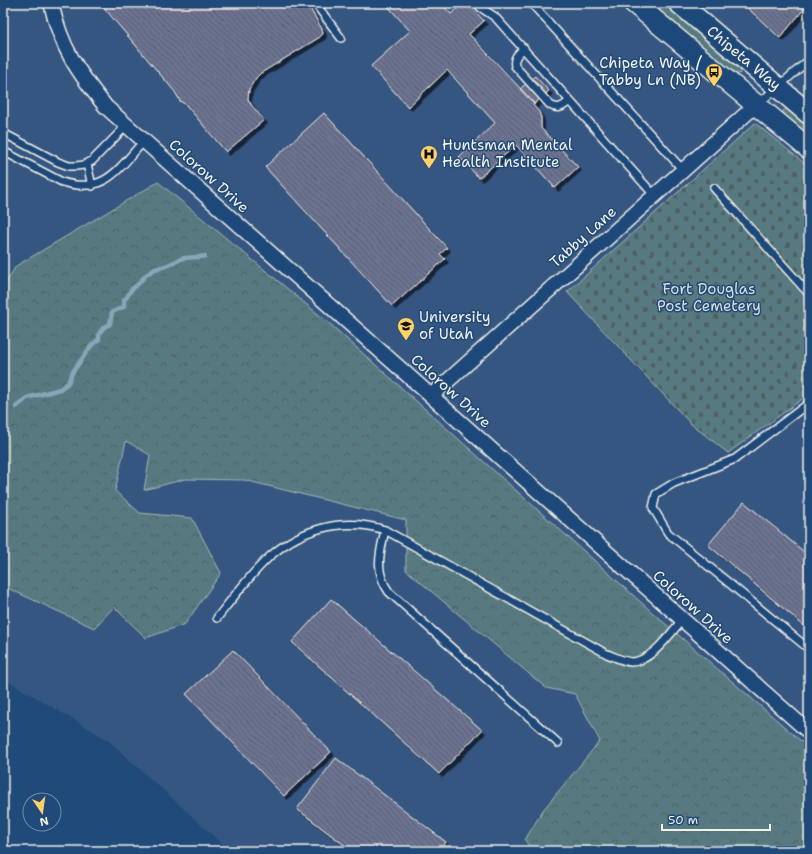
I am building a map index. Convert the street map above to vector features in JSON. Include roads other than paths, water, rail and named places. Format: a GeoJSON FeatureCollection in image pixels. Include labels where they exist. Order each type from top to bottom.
{"type":"FeatureCollection","features":[{"type":"Feature","properties":{"kind":"street","name":"Colorow Drive"},"geometry":{"type":"LineString","coordinates":[[51,3],[55,21],[66,50],[84,79],[106,107],[432,395],[809,732]]}},
{"type":"Feature","properties":{"kind":"street","name":"Chipeta Way"},"geometry":{"type":"LineString","coordinates":[[634,3],[809,149]]}},
{"type":"Feature","properties":{"kind":"street","name":"Chipeta Way"},"geometry":{"type":"LineString","coordinates":[[679,3],[809,114]]}},
{"type":"Feature","properties":{"kind":"street","name":"Tabby Lane"},"geometry":{"type":"LineString","coordinates":[[432,395],[756,105]]}},
{"type":"Feature","properties":{"kind":"lane"},"geometry":{"type":"LineString","coordinates":[[315,3],[341,38]]}},
{"type":"Feature","properties":{"kind":"lane"},"geometry":{"type":"LineString","coordinates":[[478,3],[480,8],[495,17],[524,48],[655,196]]}},
{"type":"Feature","properties":{"kind":"lane"},"geometry":{"type":"LineString","coordinates":[[531,3],[683,170]]}},
{"type":"Feature","properties":{"kind":"lane"},"geometry":{"type":"LineString","coordinates":[[524,48],[514,60],[515,66],[550,105],[555,108],[560,108],[570,100]]}},
{"type":"Feature","properties":{"kind":"lane"},"geometry":{"type":"LineString","coordinates":[[756,105],[809,60]]}},
{"type":"Feature","properties":{"kind":"lane"},"geometry":{"type":"LineString","coordinates":[[3,133],[63,164],[76,166],[88,164],[128,125]]}},
{"type":"Feature","properties":{"kind":"lane"},"geometry":{"type":"LineString","coordinates":[[3,151],[62,182],[79,186],[92,186],[114,173],[144,141]]}},
{"type":"Feature","properties":{"kind":"lane"},"geometry":{"type":"LineString","coordinates":[[88,164],[92,186]]}},
{"type":"Feature","properties":{"kind":"lane"},"geometry":{"type":"LineString","coordinates":[[714,188],[809,294]]}},
{"type":"Feature","properties":{"kind":"lane"},"geometry":{"type":"LineString","coordinates":[[809,403],[735,458],[674,483],[656,494],[653,508],[668,533],[809,649]]}},
{"type":"Feature","properties":{"kind":"lane"},"geometry":{"type":"LineString","coordinates":[[217,618],[264,562],[297,537],[316,529],[332,526],[370,526],[385,530],[607,654],[623,661],[638,661],[646,658],[661,645],[682,620]]}},
{"type":"Feature","properties":{"kind":"lane"},"geometry":{"type":"LineString","coordinates":[[385,530],[379,557],[379,570],[381,579],[389,592],[558,743]]}},
{"type":"Feature","properties":{"kind":"waterway"},"geometry":{"type":"LineString","coordinates":[[16,407],[27,398],[60,389],[68,383],[72,373],[91,346],[99,339],[99,334],[103,328],[110,324],[112,312],[124,307],[124,300],[131,290],[146,275],[155,269],[166,266],[183,258],[205,256]]}},
{"type":"Feature","properties":{"kind":"place","name":"Chipeta Way / Tabby Ln (NB)"},"geometry":{"type":"Point","coordinates":[714,87]}},
{"type":"Feature","properties":{"kind":"place","name":"Huntsman Mental Health Institute"},"geometry":{"type":"Point","coordinates":[429,169]}},
{"type":"Feature","properties":{"kind":"place","name":"University of Utah"},"geometry":{"type":"Point","coordinates":[406,341]}},
{"type":"Feature","properties":{"kind":"park label","name":"Fort Douglas Post Cemetery"},"geometry":{"type":"Point","coordinates":[709,298]}}]}
